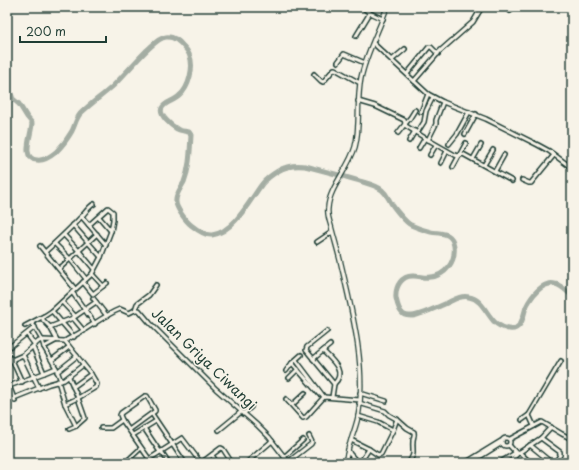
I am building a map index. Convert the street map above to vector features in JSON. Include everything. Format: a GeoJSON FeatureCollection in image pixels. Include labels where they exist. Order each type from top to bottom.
{"type":"FeatureCollection","features":[{"type":"Feature","properties":{"kind":"main road"},"geometry":{"type":"LineString","coordinates":[[344,463],[348,456],[348,449],[358,416],[360,393],[359,360],[355,330],[345,282],[332,232],[328,207],[334,189],[355,148],[359,125],[358,101],[360,83],[365,63],[387,7]]}},
{"type":"Feature","properties":{"kind":"street"},"geometry":{"type":"LineString","coordinates":[[362,7],[370,13],[383,19]]}},
{"type":"Feature","properties":{"kind":"street"},"geometry":{"type":"LineString","coordinates":[[414,81],[438,54],[473,22],[482,7]]}},
{"type":"Feature","properties":{"kind":"street"},"geometry":{"type":"LineString","coordinates":[[507,7],[510,11]]}},
{"type":"Feature","properties":{"kind":"street"},"geometry":{"type":"LineString","coordinates":[[356,36],[370,13]]}},
{"type":"Feature","properties":{"kind":"street"},"geometry":{"type":"LineString","coordinates":[[373,43],[428,94],[443,102],[476,114],[538,144],[572,168]]}},
{"type":"Feature","properties":{"kind":"street"},"geometry":{"type":"LineString","coordinates":[[407,74],[429,47],[431,47],[438,54]]}},
{"type":"Feature","properties":{"kind":"street"},"geometry":{"type":"LineString","coordinates":[[392,60],[405,49]]}},
{"type":"Feature","properties":{"kind":"street"},"geometry":{"type":"LineString","coordinates":[[338,62],[344,54],[365,63]]}},
{"type":"Feature","properties":{"kind":"street"},"geometry":{"type":"LineString","coordinates":[[314,74],[323,82],[335,69],[360,83]]}},
{"type":"Feature","properties":{"kind":"street"},"geometry":{"type":"LineString","coordinates":[[420,112],[428,94]]}},
{"type":"Feature","properties":{"kind":"street"},"geometry":{"type":"LineString","coordinates":[[409,141],[424,122],[426,111],[433,96]]}},
{"type":"Feature","properties":{"kind":"street"},"geometry":{"type":"LineString","coordinates":[[358,101],[372,105],[404,120],[405,124],[436,145],[456,155],[459,156],[462,154],[512,181]]}},
{"type":"Feature","properties":{"kind":"street"},"geometry":{"type":"LineString","coordinates":[[420,148],[436,124],[436,120],[443,102]]}},
{"type":"Feature","properties":{"kind":"street"},"geometry":{"type":"LineString","coordinates":[[398,133],[415,110]]}},
{"type":"Feature","properties":{"kind":"street"},"geometry":{"type":"LineString","coordinates":[[448,144],[457,134],[469,112]]}},
{"type":"Feature","properties":{"kind":"street"},"geometry":{"type":"LineString","coordinates":[[465,134],[476,114]]}},
{"type":"Feature","properties":{"kind":"street"},"geometry":{"type":"LineString","coordinates":[[453,168],[466,143]]}},
{"type":"Feature","properties":{"kind":"street"},"geometry":{"type":"LineString","coordinates":[[430,155],[436,145]]}},
{"type":"Feature","properties":{"kind":"street"},"geometry":{"type":"LineString","coordinates":[[473,160],[481,145]]}},
{"type":"Feature","properties":{"kind":"street"},"geometry":{"type":"LineString","coordinates":[[484,165],[493,150]]}},
{"type":"Feature","properties":{"kind":"street"},"geometry":{"type":"LineString","coordinates":[[441,163],[448,151]]}},
{"type":"Feature","properties":{"kind":"street"},"geometry":{"type":"LineString","coordinates":[[522,180],[529,184],[531,183],[554,155]]}},
{"type":"Feature","properties":{"kind":"street"},"geometry":{"type":"LineString","coordinates":[[495,171],[504,156]]}},
{"type":"Feature","properties":{"kind":"street"},"geometry":{"type":"LineString","coordinates":[[45,252],[82,217],[91,205],[94,204]]}},
{"type":"Feature","properties":{"kind":"street"},"geometry":{"type":"LineString","coordinates":[[25,326],[52,311],[92,274],[101,257],[111,231],[114,220],[113,212],[108,208],[89,225]]}},
{"type":"Feature","properties":{"kind":"street"},"geometry":{"type":"LineString","coordinates":[[82,217],[106,245]]}},
{"type":"Feature","properties":{"kind":"street"},"geometry":{"type":"LineString","coordinates":[[99,217],[111,231]]}},
{"type":"Feature","properties":{"kind":"street"},"geometry":{"type":"LineString","coordinates":[[107,226],[114,220]]}},
{"type":"Feature","properties":{"kind":"street"},"geometry":{"type":"LineString","coordinates":[[73,225],[101,257]]}},
{"type":"Feature","properties":{"kind":"street"},"geometry":{"type":"LineString","coordinates":[[317,242],[332,232]]}},
{"type":"Feature","properties":{"kind":"street"},"geometry":{"type":"LineString","coordinates":[[59,269],[97,234]]}},
{"type":"Feature","properties":{"kind":"street"},"geometry":{"type":"LineString","coordinates":[[64,235],[94,269]]}},
{"type":"Feature","properties":{"kind":"street"},"geometry":{"type":"LineString","coordinates":[[55,244],[70,259],[86,279]]}},
{"type":"Feature","properties":{"kind":"street"},"geometry":{"type":"LineString","coordinates":[[40,246],[75,289]]}},
{"type":"Feature","properties":{"kind":"street"},"geometry":{"type":"LineString","coordinates":[[92,274],[103,286]]}},
{"type":"Feature","properties":{"kind":"street"},"geometry":{"type":"LineString","coordinates":[[83,282],[93,294],[107,283]]}},
{"type":"Feature","properties":{"kind":"street"},"geometry":{"type":"LineString","coordinates":[[135,310],[137,304],[149,295],[156,285]]}},
{"type":"Feature","properties":{"kind":"street"},"geometry":{"type":"LineString","coordinates":[[72,292],[95,324]]}},
{"type":"Feature","properties":{"kind":"street"},"geometry":{"type":"LineString","coordinates":[[93,298],[107,316]]}},
{"type":"Feature","properties":{"kind":"street"},"geometry":{"type":"LineString","coordinates":[[62,302],[84,331]]}},
{"type":"Feature","properties":{"kind":"street"},"geometry":{"type":"LineString","coordinates":[[50,326],[74,317],[96,302]]}},
{"type":"Feature","properties":{"kind":"street","name":"Jalan Griya Ciwangi"},"geometry":{"type":"LineString","coordinates":[[42,340],[64,341],[74,337],[120,309],[129,313],[135,310],[140,310],[150,324],[176,350],[242,413],[257,425],[272,441],[287,462]]}},
{"type":"Feature","properties":{"kind":"street"},"geometry":{"type":"LineString","coordinates":[[52,311],[74,337]]}},
{"type":"Feature","properties":{"kind":"street"},"geometry":{"type":"LineString","coordinates":[[44,316],[43,320],[50,326],[57,340],[44,347]]}},
{"type":"Feature","properties":{"kind":"street"},"geometry":{"type":"LineString","coordinates":[[32,323],[52,360],[65,404],[76,426]]}},
{"type":"Feature","properties":{"kind":"street"},"geometry":{"type":"LineString","coordinates":[[7,343],[8,348],[35,328]]}},
{"type":"Feature","properties":{"kind":"street"},"geometry":{"type":"LineString","coordinates":[[327,331],[306,348],[307,352],[334,384]]}},
{"type":"Feature","properties":{"kind":"street"},"geometry":{"type":"LineString","coordinates":[[27,334],[34,346],[44,373]]}},
{"type":"Feature","properties":{"kind":"street"},"geometry":{"type":"LineString","coordinates":[[7,362],[23,355],[42,340]]}},
{"type":"Feature","properties":{"kind":"street"},"geometry":{"type":"LineString","coordinates":[[64,341],[91,374],[97,384],[97,386],[78,398],[65,404]]}},
{"type":"Feature","properties":{"kind":"street"},"geometry":{"type":"LineString","coordinates":[[313,359],[330,345]]}},
{"type":"Feature","properties":{"kind":"street"},"geometry":{"type":"LineString","coordinates":[[52,360],[69,347]]}},
{"type":"Feature","properties":{"kind":"street"},"geometry":{"type":"LineString","coordinates":[[323,351],[339,370],[338,378],[334,384],[332,397]]}},
{"type":"Feature","properties":{"kind":"street"},"geometry":{"type":"LineString","coordinates":[[7,355],[12,360],[22,382]]}},
{"type":"Feature","properties":{"kind":"street"},"geometry":{"type":"LineString","coordinates":[[23,355],[39,388]]}},
{"type":"Feature","properties":{"kind":"street"},"geometry":{"type":"LineString","coordinates":[[286,371],[301,355]]}},
{"type":"Feature","properties":{"kind":"street"},"geometry":{"type":"LineString","coordinates":[[9,386],[56,370],[77,356]]}},
{"type":"Feature","properties":{"kind":"street"},"geometry":{"type":"LineString","coordinates":[[296,360],[324,398]]}},
{"type":"Feature","properties":{"kind":"street"},"geometry":{"type":"LineString","coordinates":[[522,420],[529,415],[561,361]]}},
{"type":"Feature","properties":{"kind":"street"},"geometry":{"type":"LineString","coordinates":[[292,363],[324,398]]}},
{"type":"Feature","properties":{"kind":"street"},"geometry":{"type":"LineString","coordinates":[[7,380],[15,400],[39,388],[64,380],[83,365]]}},
{"type":"Feature","properties":{"kind":"street"},"geometry":{"type":"LineString","coordinates":[[289,378],[298,369]]}},
{"type":"Feature","properties":{"kind":"street"},"geometry":{"type":"LineString","coordinates":[[73,387],[91,374]]}},
{"type":"Feature","properties":{"kind":"street"},"geometry":{"type":"LineString","coordinates":[[68,377],[78,398],[84,418],[84,420],[68,430]]}},
{"type":"Feature","properties":{"kind":"street"},"geometry":{"type":"LineString","coordinates":[[292,405],[305,393]]}},
{"type":"Feature","properties":{"kind":"street"},"geometry":{"type":"LineString","coordinates":[[360,393],[386,402]]}},
{"type":"Feature","properties":{"kind":"street"},"geometry":{"type":"LineString","coordinates":[[129,430],[155,411],[147,396],[121,413],[120,416],[132,435],[152,463]]}},
{"type":"Feature","properties":{"kind":"street"},"geometry":{"type":"LineString","coordinates":[[286,399],[303,418],[305,418],[324,398],[332,397],[359,401],[385,411],[415,434],[413,441],[413,457],[408,463]]}},
{"type":"Feature","properties":{"kind":"street"},"geometry":{"type":"LineString","coordinates":[[219,430],[251,407]]}},
{"type":"Feature","properties":{"kind":"street"},"geometry":{"type":"LineString","coordinates":[[152,414],[185,463]]}},
{"type":"Feature","properties":{"kind":"street"},"geometry":{"type":"LineString","coordinates":[[529,415],[534,426]]}},
{"type":"Feature","properties":{"kind":"street"},"geometry":{"type":"LineString","coordinates":[[358,416],[378,422],[393,430]]}},
{"type":"Feature","properties":{"kind":"street"},"geometry":{"type":"LineString","coordinates":[[351,440],[378,455],[381,454],[397,419]]}},
{"type":"Feature","properties":{"kind":"street"},"geometry":{"type":"LineString","coordinates":[[101,428],[111,428],[122,420]]}},
{"type":"Feature","properties":{"kind":"street"},"geometry":{"type":"LineString","coordinates":[[132,435],[156,421]]}},
{"type":"Feature","properties":{"kind":"street"},"geometry":{"type":"LineString","coordinates":[[470,463],[502,442],[505,438],[507,437],[510,439],[542,422],[572,439]]}},
{"type":"Feature","properties":{"kind":"street"},"geometry":{"type":"LineString","coordinates":[[499,463],[541,438],[551,427]]}},
{"type":"Feature","properties":{"kind":"street"},"geometry":{"type":"LineString","coordinates":[[144,428],[169,463]]}},
{"type":"Feature","properties":{"kind":"street"},"geometry":{"type":"LineString","coordinates":[[287,462],[311,444],[312,442],[309,436]]}},
{"type":"Feature","properties":{"kind":"street"},"geometry":{"type":"LineString","coordinates":[[143,463],[181,438],[183,438],[200,462]]}},
{"type":"Feature","properties":{"kind":"street"},"geometry":{"type":"LineString","coordinates":[[541,438],[560,452],[560,455],[555,463]]}},
{"type":"Feature","properties":{"kind":"street"},"geometry":{"type":"LineString","coordinates":[[508,445],[510,439]]}},
{"type":"Feature","properties":{"kind":"street"},"geometry":{"type":"LineString","coordinates":[[284,457],[302,440]]}},
{"type":"Feature","properties":{"kind":"street"},"geometry":{"type":"LineString","coordinates":[[246,463],[272,441]]}},
{"type":"Feature","properties":{"kind":"street"},"geometry":{"type":"LineString","coordinates":[[502,442],[531,463]]}},
{"type":"Feature","properties":{"kind":"street"},"geometry":{"type":"LineString","coordinates":[[465,463],[502,442]]}},
{"type":"Feature","properties":{"kind":"street"},"geometry":{"type":"LineString","coordinates":[[530,445],[552,463]]}},
{"type":"Feature","properties":{"kind":"street"},"geometry":{"type":"LineString","coordinates":[[125,463],[141,448]]}},
{"type":"Feature","properties":{"kind":"street"},"geometry":{"type":"LineString","coordinates":[[194,463],[200,462],[222,449],[232,463]]}},
{"type":"Feature","properties":{"kind":"street"},"geometry":{"type":"LineString","coordinates":[[348,449],[350,454],[358,463]]}},
{"type":"Feature","properties":{"kind":"street"},"geometry":{"type":"LineString","coordinates":[[358,463],[369,449]]}},
{"type":"Feature","properties":{"kind":"street"},"geometry":{"type":"LineString","coordinates":[[509,463],[517,453]]}},
{"type":"Feature","properties":{"kind":"street"},"geometry":{"type":"LineString","coordinates":[[212,455],[217,463]]}},
{"type":"Feature","properties":{"kind":"street"},"geometry":{"type":"LineString","coordinates":[[572,458],[570,462],[572,463]]}},
{"type":"Feature","properties":{"kind":"street"},"geometry":{"type":"LineString","coordinates":[[344,463],[349,460],[358,463]]}},
{"type":"Feature","properties":{"kind":"waterway"},"geometry":{"type":"LineString","coordinates":[[7,82],[13,99],[19,104],[32,123],[28,145],[29,155],[32,159],[45,159],[56,152],[63,145],[80,114],[113,86],[155,42],[166,37],[174,38],[188,52],[191,59],[190,76],[183,92],[177,98],[165,104],[161,111],[166,120],[178,130],[189,132],[191,135],[187,171],[184,182],[177,194],[176,202],[184,218],[198,230],[209,235],[220,233],[234,222],[262,184],[270,177],[284,168],[305,166],[378,187],[385,193],[391,203],[409,224],[428,231],[446,234],[451,238],[453,241],[454,252],[452,262],[445,271],[441,274],[430,277],[410,276],[406,277],[400,282],[397,289],[396,300],[400,311],[407,316],[420,314],[461,297],[466,297],[477,300],[496,324],[513,329],[520,324],[526,307],[541,287],[555,284],[562,287],[572,296]]}},
{"type":"Feature","properties":{"kind":"waterway"},"geometry":{"type":"LineString","coordinates":[[7,44],[9,63],[7,74]]}}]}
